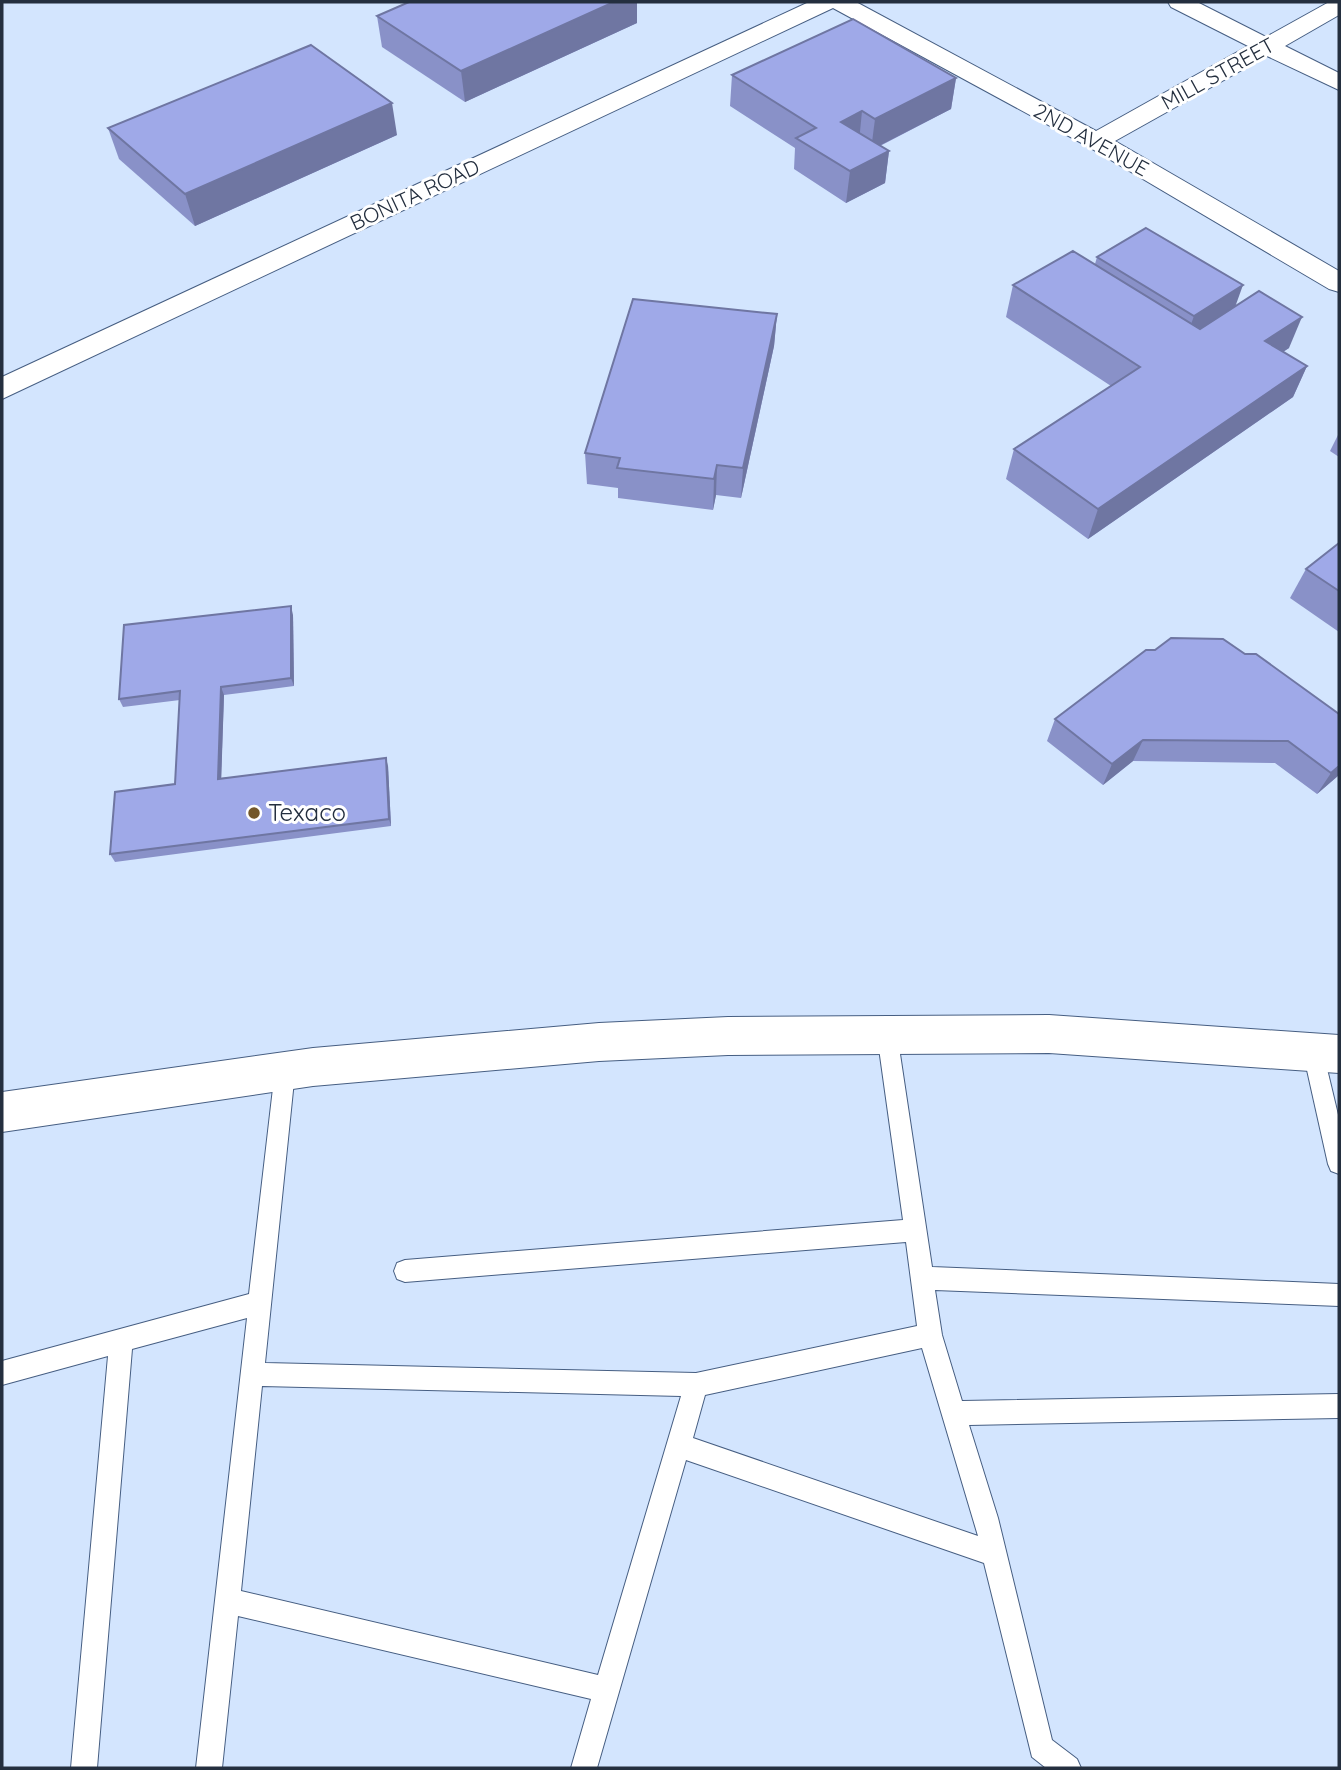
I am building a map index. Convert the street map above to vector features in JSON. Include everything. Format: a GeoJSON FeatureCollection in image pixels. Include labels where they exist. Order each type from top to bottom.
{"type":"FeatureCollection","features":[{"type":"Feature","properties":{"kind":"street","name":"BONITA ROAD"},"geometry":{"type":"LineString","coordinates":[[2,389],[827,2]]}},
{"type":"Feature","properties":{"kind":"street","name":"2ND AVENUE"},"geometry":{"type":"LineString","coordinates":[[839,2],[1096,141],[1339,283]]}},
{"type":"Feature","properties":{"kind":"street"},"geometry":{"type":"LineString","coordinates":[[1179,2],[1339,83]]}},
{"type":"Feature","properties":{"kind":"street","name":"MILL STREET"},"geometry":{"type":"LineString","coordinates":[[1096,141],[1339,6]]}},
{"type":"Feature","properties":{"kind":"street"},"geometry":{"type":"LineString","coordinates":[[2,1112],[285,1071],[599,1042],[728,1036],[1049,1034],[1326,1053]]}},
{"type":"Feature","properties":{"kind":"lane"},"geometry":{"type":"LineString","coordinates":[[887,1034],[930,1335],[995,1554],[1041,1748],[1068,1768]]}},
{"type":"Feature","properties":{"kind":"lane"},"geometry":{"type":"LineString","coordinates":[[1326,1053],[1339,1164]]}},
{"type":"Feature","properties":{"kind":"lane"},"geometry":{"type":"LineString","coordinates":[[209,1768],[285,1071]]}},
{"type":"Feature","properties":{"kind":"lane"},"geometry":{"type":"LineString","coordinates":[[405,1271],[915,1230]]}},
{"type":"Feature","properties":{"kind":"lane"},"geometry":{"type":"LineString","coordinates":[[922,1278],[1339,1295]]}},
{"type":"Feature","properties":{"kind":"lane"},"geometry":{"type":"LineString","coordinates":[[2,1373],[260,1303]]}},
{"type":"Feature","properties":{"kind":"lane"},"geometry":{"type":"LineString","coordinates":[[253,1374],[696,1385],[930,1335]]}},
{"type":"Feature","properties":{"kind":"lane"},"geometry":{"type":"LineString","coordinates":[[85,1768],[121,1341]]}},
{"type":"Feature","properties":{"kind":"lane"},"geometry":{"type":"LineString","coordinates":[[584,1768],[696,1385]]}},
{"type":"Feature","properties":{"kind":"lane"},"geometry":{"type":"LineString","coordinates":[[954,1413],[1339,1406]]}},
{"type":"Feature","properties":{"kind":"lane"},"geometry":{"type":"LineString","coordinates":[[678,1445],[995,1554]]}},
{"type":"Feature","properties":{"kind":"lane"},"geometry":{"type":"LineString","coordinates":[[228,1601],[607,1690]]}},
{"type":"Feature","properties":{"kind":"building"},"geometry":{"type":"Polygon","coordinates":[[[409,2],[614,2],[461,71],[377,16],[409,2]]]}},
{"type":"Feature","properties":{"kind":"building"},"geometry":{"type":"Polygon","coordinates":[[[853,19],[956,78],[875,119],[862,111],[841,122],[889,151],[850,171],[796,138],[816,128],[732,75],[853,19]]]}},
{"type":"Feature","properties":{"kind":"building"},"geometry":{"type":"Polygon","coordinates":[[[311,45],[392,103],[185,194],[108,128],[311,45]]]}},
{"type":"Feature","properties":{"kind":"building"},"geometry":{"type":"Polygon","coordinates":[[[1146,228],[1243,285],[1194,316],[1097,257],[1146,228]]]}},
{"type":"Feature","properties":{"kind":"building"},"geometry":{"type":"Polygon","coordinates":[[[1073,251],[1200,329],[1259,291],[1302,317],[1265,341],[1307,366],[1098,509],[1014,449],[1140,367],[1013,285],[1073,251]]]}},
{"type":"Feature","properties":{"kind":"building"},"geometry":{"type":"Polygon","coordinates":[[[633,299],[777,314],[743,468],[717,465],[714,479],[617,468],[620,458],[585,453],[633,299]]]}},
{"type":"Feature","properties":{"kind":"building"},"geometry":{"type":"Polygon","coordinates":[[[1339,543],[1339,591],[1306,569],[1339,543]]]}},
{"type":"Feature","properties":{"kind":"building"},"geometry":{"type":"Polygon","coordinates":[[[291,606],[291,678],[221,687],[218,779],[386,758],[389,819],[110,854],[115,792],[175,784],[180,691],[119,699],[124,625],[291,606]]]}},
{"type":"Feature","properties":{"kind":"building"},"geometry":{"type":"Polygon","coordinates":[[[1171,638],[1223,639],[1245,654],[1256,654],[1339,714],[1339,766],[1331,773],[1288,741],[1143,740],[1112,764],[1055,719],[1146,650],[1155,650],[1171,638]]]}},
{"type":"Feature","properties":{"kind":"place","name":"Texaco"},"geometry":{"type":"Point","coordinates":[254,813]}}]}
